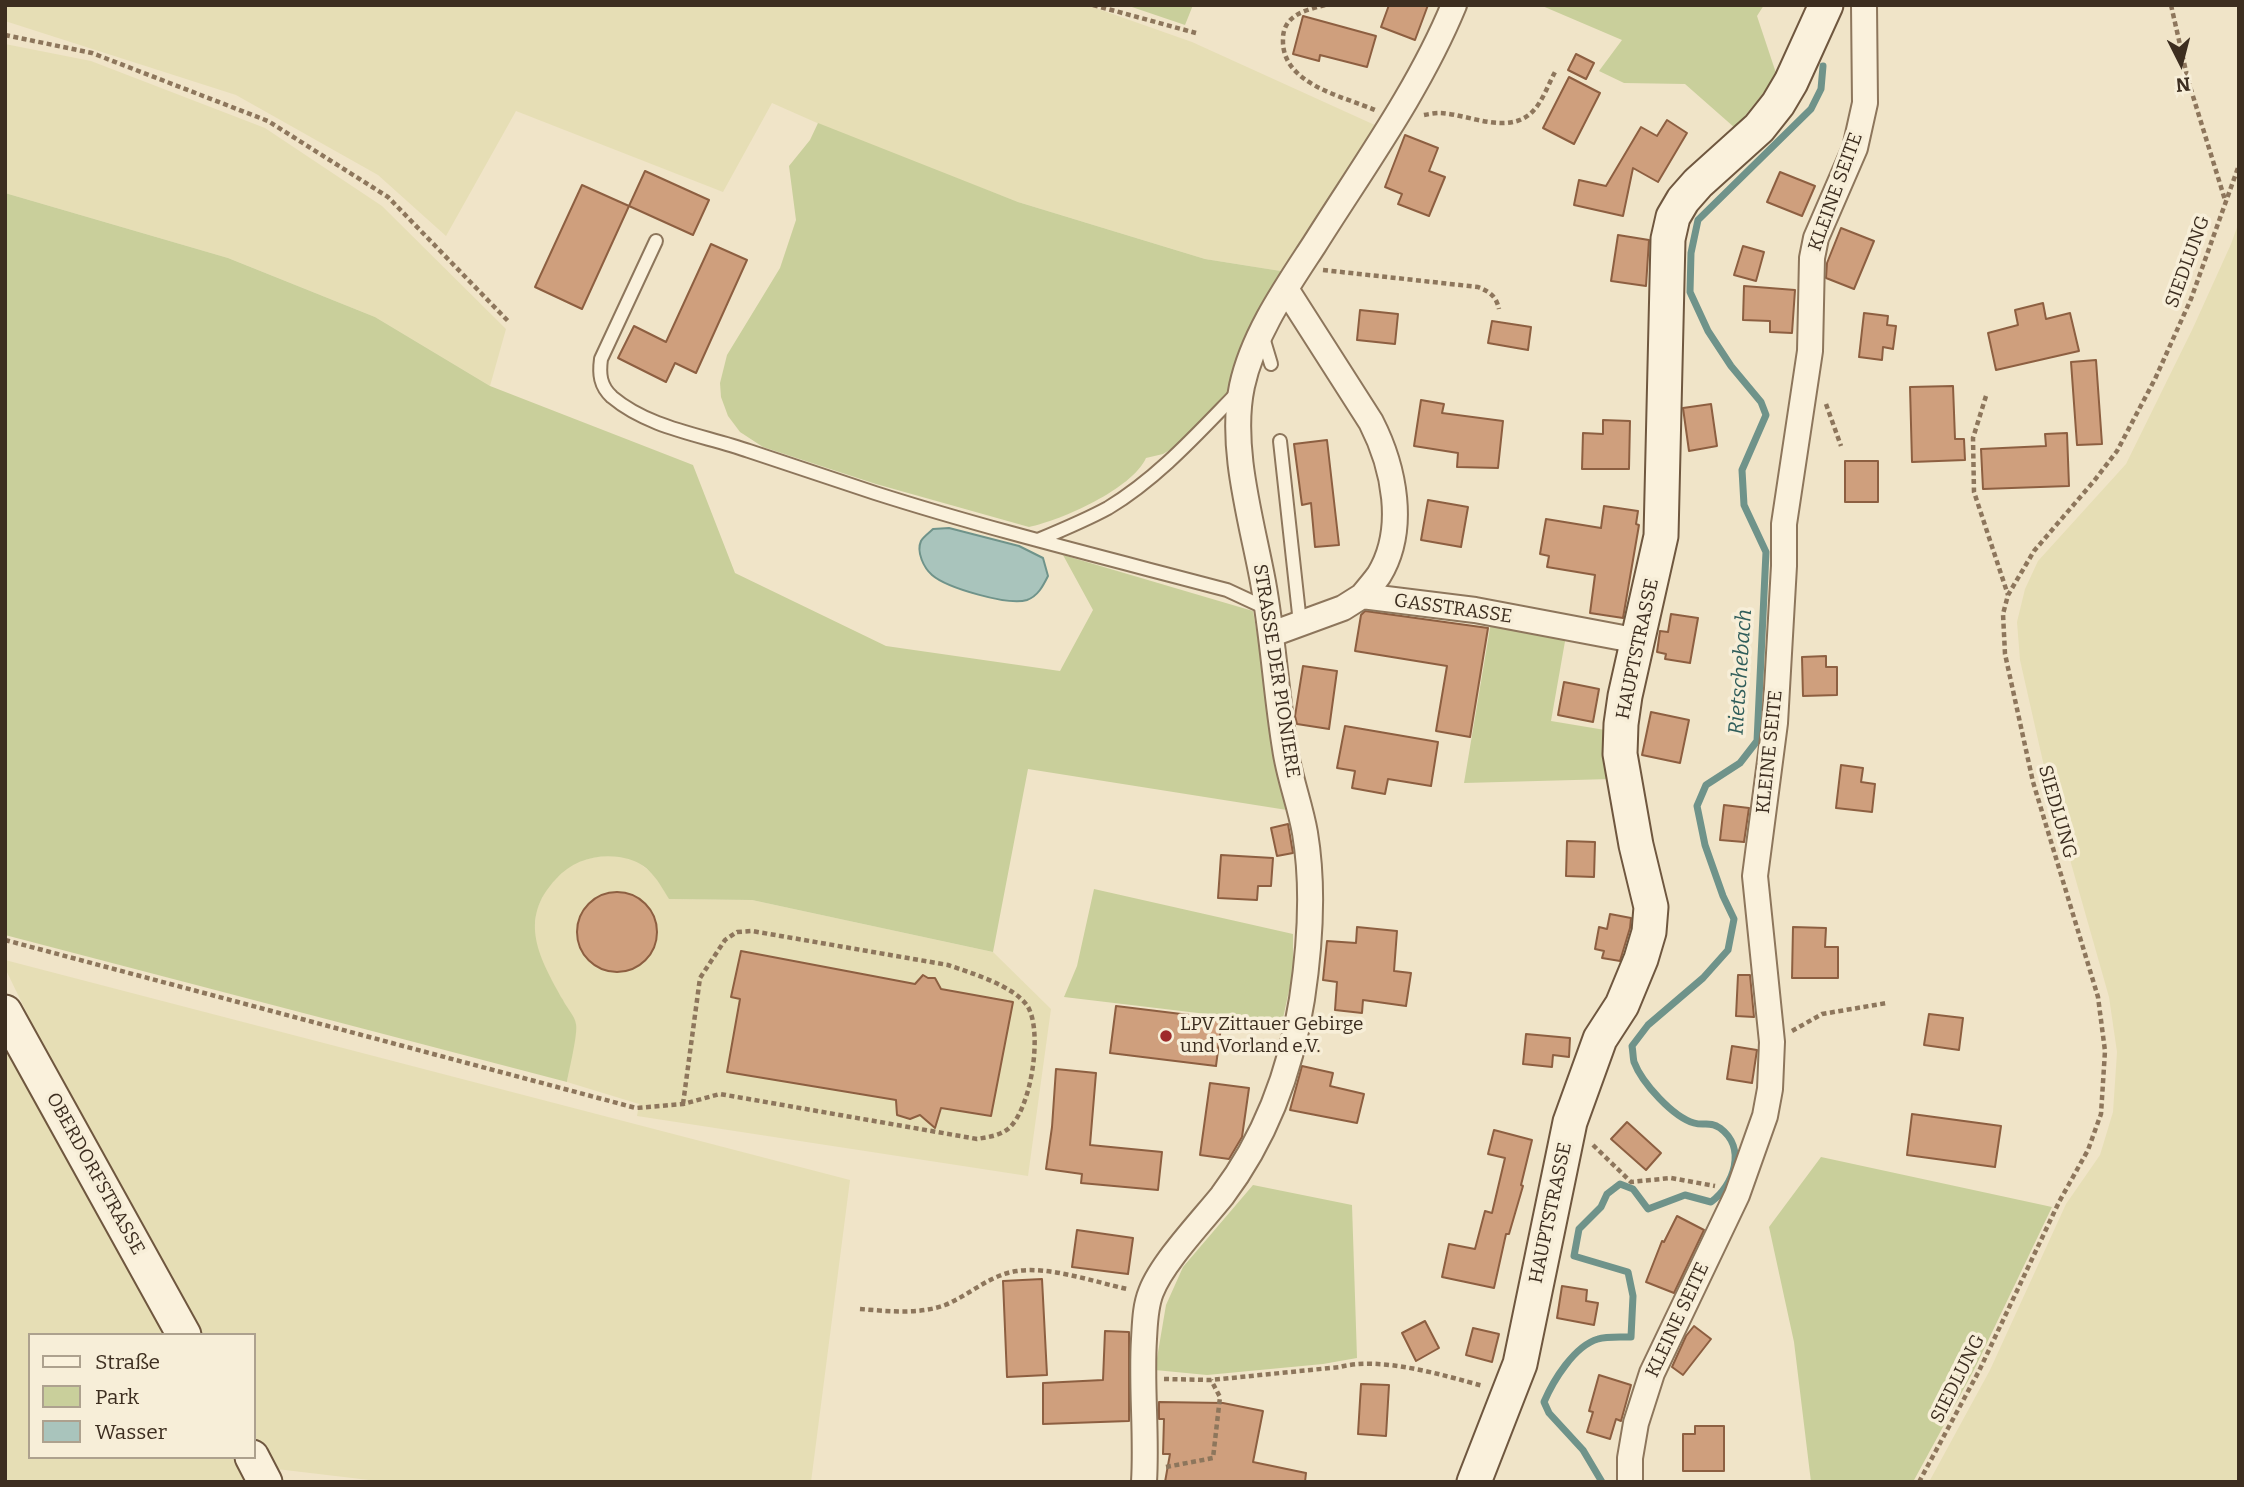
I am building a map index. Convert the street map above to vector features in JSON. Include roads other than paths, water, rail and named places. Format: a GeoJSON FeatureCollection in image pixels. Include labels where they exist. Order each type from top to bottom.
{"type":"FeatureCollection","features":[{"type":"Feature","properties":{"kind":"street","name":"STRASSE DER PIONIERE"},"geometry":{"type":"LineString","coordinates":[[1144,1476],[1142,1378],[1145,1314],[1150,1293],[1159,1276],[1223,1194],[1256,1144],[1281,1083],[1293,1044],[1306,969],[1309,871],[1305,832],[1285,749],[1272,634],[1240,459],[1241,389],[1250,358],[1286,289],[1395,118],[1441,36],[1454,5]]}},
{"type":"Feature","properties":{"kind":"street","name":"HAUPTSTRASSE"},"geometry":{"type":"LineString","coordinates":[[1474,1482],[1520,1364],[1570,1122],[1600,1039],[1622,1005],[1649,932],[1651,907],[1636,845],[1620,754],[1625,696],[1661,536],[1668,239],[1673,217],[1698,183],[1759,128],[1778,104],[1826,5]]}},
{"type":"Feature","properties":{"kind":"street","name":"KLEINE SEITE"},"geometry":{"type":"LineString","coordinates":[[1630,1482],[1630,1458],[1636,1423],[1652,1373],[1737,1195],[1765,1116],[1773,1062],[1755,876],[1775,723],[1784,524],[1810,351],[1814,248],[1855,148],[1865,103],[1864,5]]}},
{"type":"Feature","properties":{"kind":"street"},"geometry":{"type":"LineString","coordinates":[[1272,634],[1343,608],[1362,596],[1380,574],[1394,528],[1394,494],[1390,466],[1383,444],[1286,289]]}},
{"type":"Feature","properties":{"kind":"street","name":"GASSTRASSE"},"geometry":{"type":"LineString","coordinates":[[1362,596],[1475,610],[1639,641]]}},
{"type":"Feature","properties":{"kind":"street","name":"OBERDORFSTRASSE"},"geometry":{"type":"LineString","coordinates":[[5,1012],[183,1333]]}},
{"type":"Feature","properties":{"kind":"street"},"geometry":{"type":"LineString","coordinates":[[253,1459],[265,1482]]}},
{"type":"Feature","properties":{"kind":"lane"},"geometry":{"type":"LineString","coordinates":[[656,241],[601,359],[599,373],[602,385],[611,396],[630,410],[656,423],[745,449],[876,493],[1038,540],[1227,590],[1268,609]]}},
{"type":"Feature","properties":{"kind":"lane"},"geometry":{"type":"LineString","coordinates":[[1262,334],[1271,363]]}},
{"type":"Feature","properties":{"kind":"lane"},"geometry":{"type":"LineString","coordinates":[[1038,540],[1109,507],[1143,484],[1241,389]]}},
{"type":"Feature","properties":{"kind":"lane"},"geometry":{"type":"LineString","coordinates":[[1280,441],[1300,623]]}},
{"type":"Feature","properties":{"kind":"water"},"geometry":{"type":"Polygon","coordinates":[[[949,528],[1019,546],[1043,558],[1048,576],[1042,587],[1027,600],[1007,600],[978,595],[932,575],[920,555],[922,539],[933,529],[949,528]]]}},
{"type":"Feature","properties":{"kind":"waterway","name":"Rietschebach"},"geometry":{"type":"LineString","coordinates":[[1602,1482],[1583,1450],[1549,1413],[1544,1402],[1573,1356],[1589,1343],[1602,1338],[1631,1337],[1633,1296],[1628,1272],[1574,1256],[1579,1229],[1601,1207],[1607,1194],[1620,1184],[1633,1189],[1648,1209],[1685,1195],[1711,1202],[1726,1186],[1735,1156],[1728,1136],[1720,1128],[1686,1120],[1659,1098],[1638,1070],[1632,1046],[1648,1025],[1703,978],[1728,950],[1734,919],[1705,845],[1697,806],[1706,785],[1740,763],[1757,741],[1766,552],[1744,505],[1742,470],[1766,415],[1761,402],[1731,366],[1708,331],[1690,292],[1691,253],[1698,220],[1811,109],[1821,89],[1823,66]]}},
{"type":"Feature","properties":{"kind":"place","name":"LPV Zittauer Gebirge und Vorland e.V."},"geometry":{"type":"Point","coordinates":[1166,1036]}}]}
